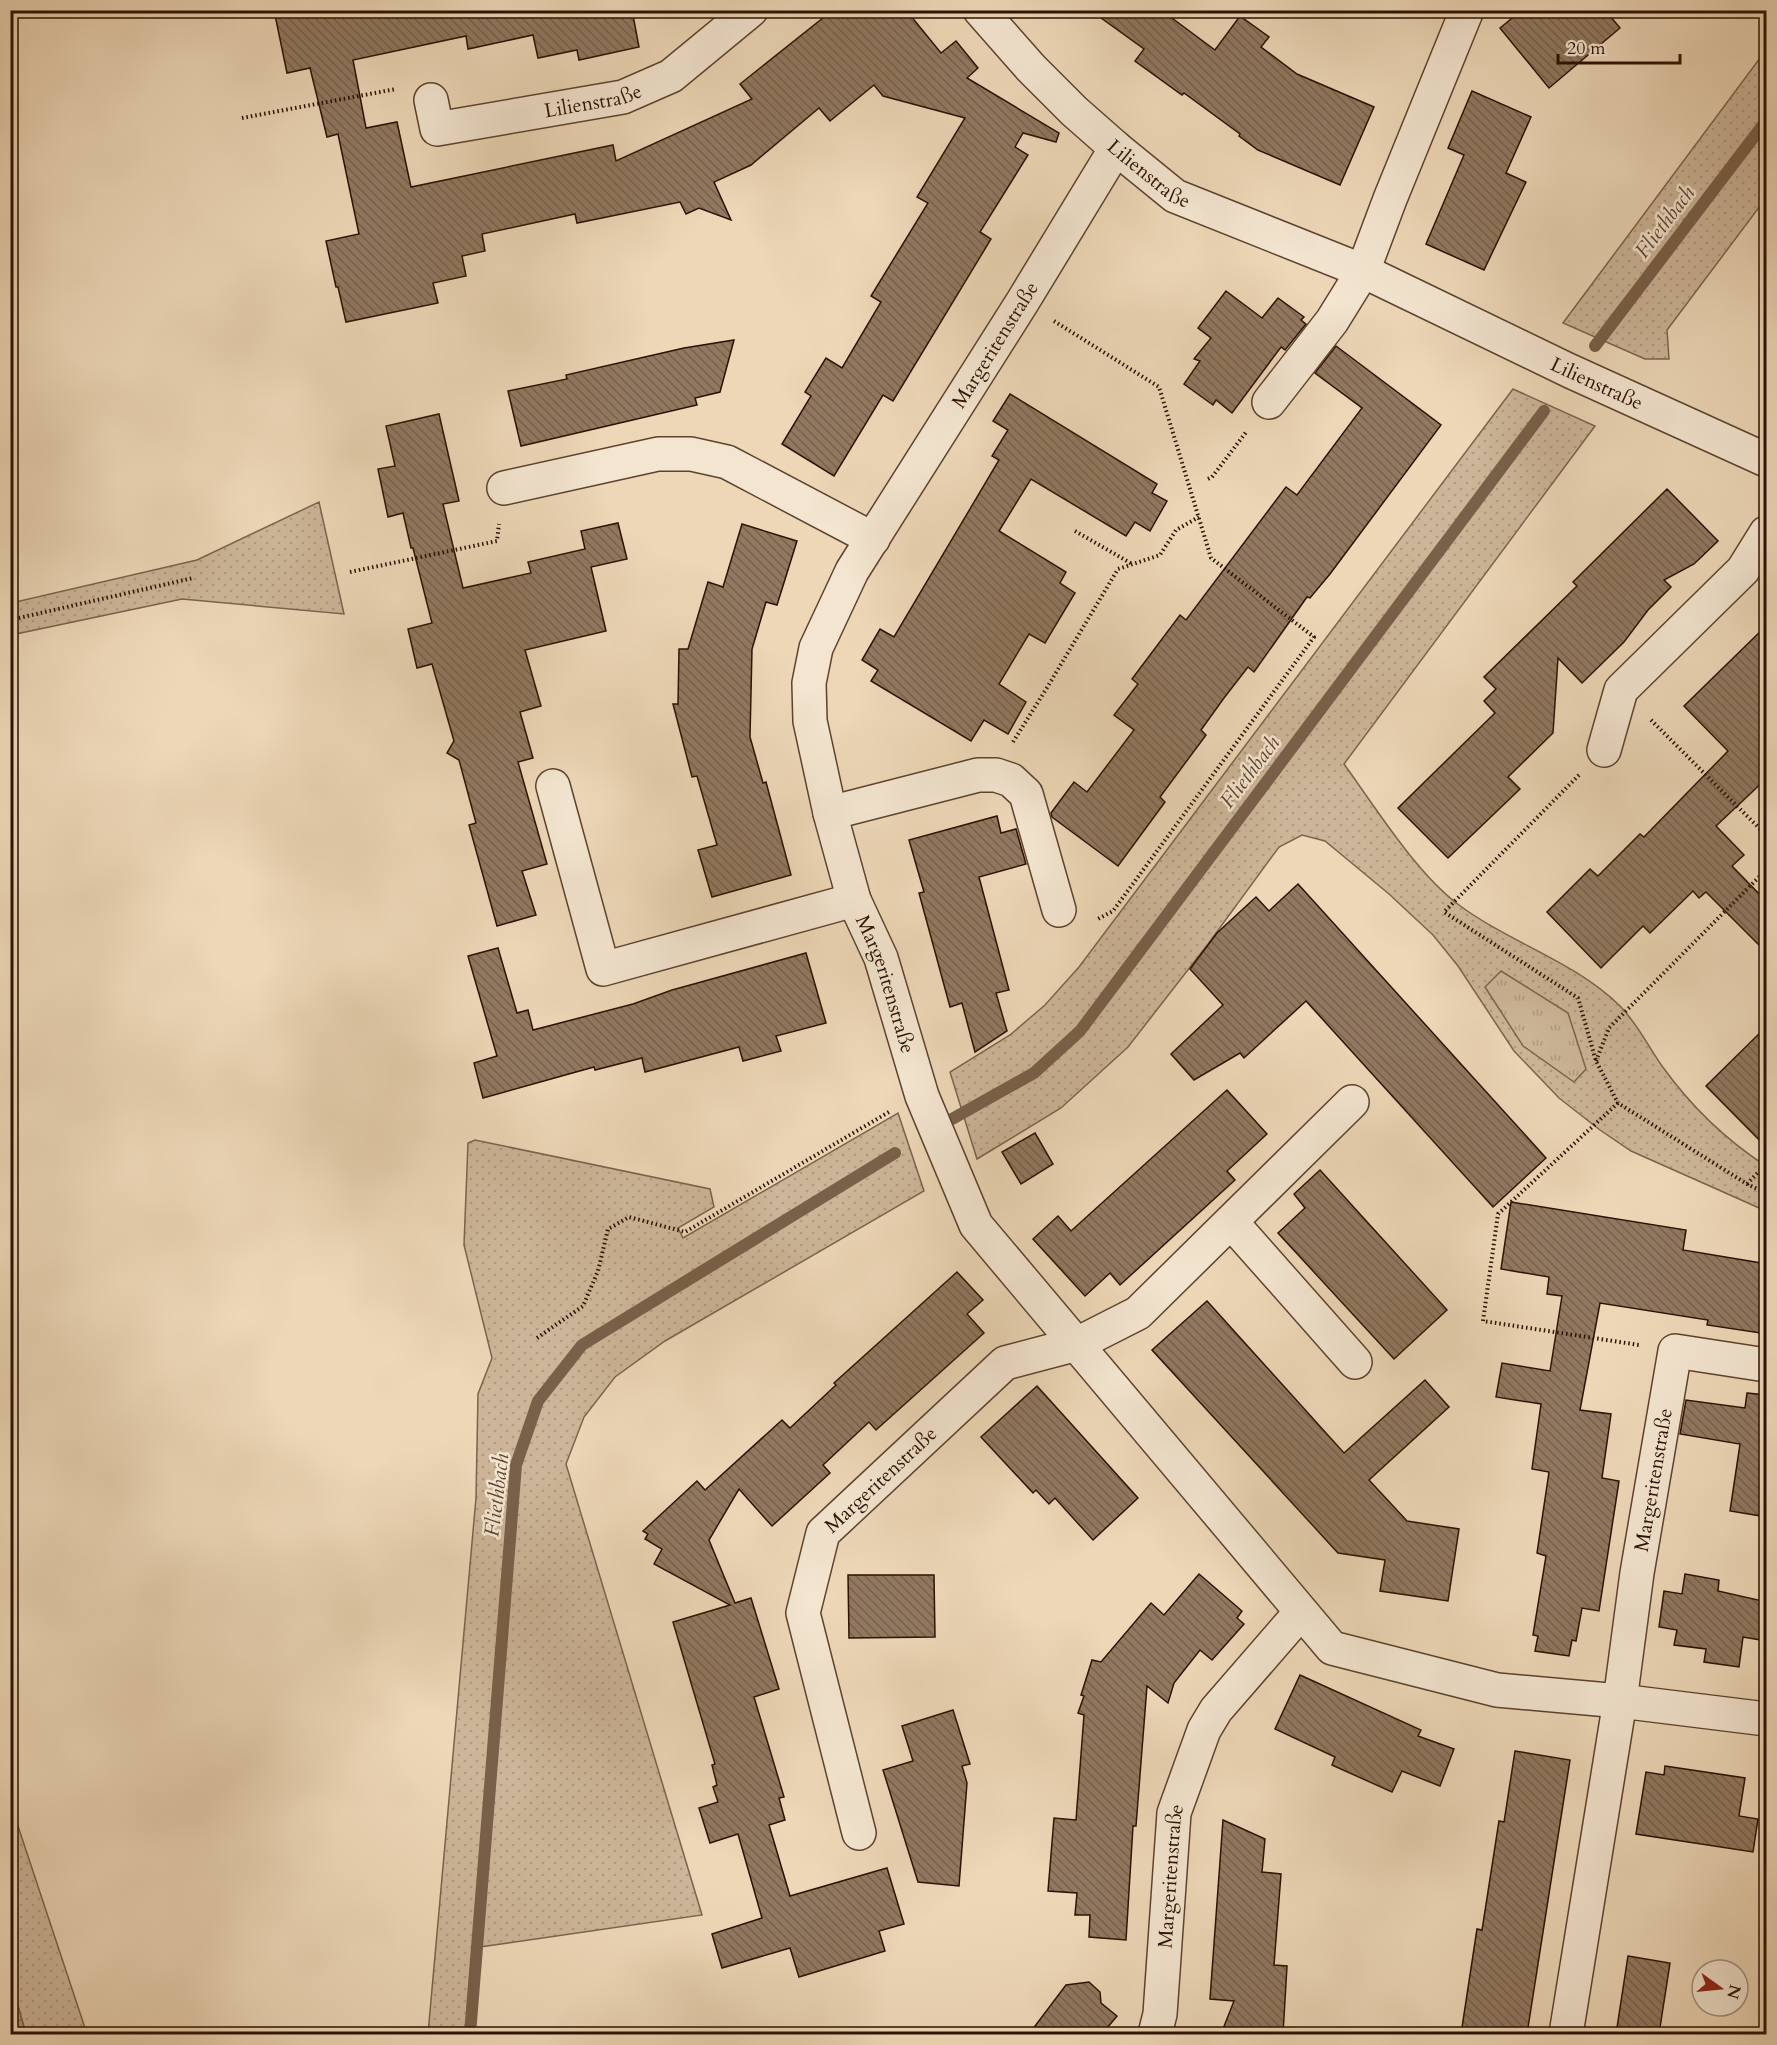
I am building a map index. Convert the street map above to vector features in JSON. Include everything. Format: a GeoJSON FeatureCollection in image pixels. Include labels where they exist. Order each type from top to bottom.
{"type":"FeatureCollection","features":[{"type":"Feature","properties":{"kind":"street","name":"Lilienstraße"},"geometry":{"type":"LineString","coordinates":[[431,100],[437,129],[623,97],[671,76],[752,10]]}},
{"type":"Feature","properties":{"kind":"street","name":"Lilienstraße"},"geometry":{"type":"LineString","coordinates":[[980,10],[1031,68],[1116,148],[1175,196],[1363,271],[1570,371],[1767,460]]}},
{"type":"Feature","properties":{"kind":"street"},"geometry":{"type":"LineString","coordinates":[[1269,402],[1332,321],[1363,271],[1467,10]]}},
{"type":"Feature","properties":{"kind":"street","name":"Margeritenstraße"},"geometry":{"type":"LineString","coordinates":[[1116,148],[1023,301],[852,571],[816,648],[809,683],[810,721],[831,813],[854,900],[881,958],[922,1096],[976,1225],[1332,1648],[1497,1690],[1620,1701],[1767,1719]]}},
{"type":"Feature","properties":{"kind":"street"},"geometry":{"type":"LineString","coordinates":[[504,488],[658,454],[691,454],[727,462],[873,539]]}},
{"type":"Feature","properties":{"kind":"street"},"geometry":{"type":"LineString","coordinates":[[1604,750],[1621,690],[1743,570],[1767,533]]}},
{"type":"Feature","properties":{"kind":"street"},"geometry":{"type":"LineString","coordinates":[[831,813],[978,775],[996,775],[1011,780],[1026,794],[1059,910]]}},
{"type":"Feature","properties":{"kind":"street","name":"Margeritenstraße"},"geometry":{"type":"LineString","coordinates":[[554,786],[603,969],[854,900]]}},
{"type":"Feature","properties":{"kind":"street","name":"Margeritenstraße"},"geometry":{"type":"LineString","coordinates":[[859,1833],[803,1613],[823,1533],[1005,1363],[1077,1344],[1138,1313],[1232,1223],[1352,1102]]}},
{"type":"Feature","properties":{"kind":"street"},"geometry":{"type":"LineString","coordinates":[[1232,1223],[1354,1362]]}},
{"type":"Feature","properties":{"kind":"street","name":"Margeritenstraße"},"geometry":{"type":"LineString","coordinates":[[1566,2034],[1620,1701],[1637,1573],[1676,1351]]}},
{"type":"Feature","properties":{"kind":"street"},"geometry":{"type":"LineString","coordinates":[[1676,1351],[1767,1365]]}},
{"type":"Feature","properties":{"kind":"street","name":"Margeritenstraße"},"geometry":{"type":"LineString","coordinates":[[1155,2034],[1160,2014],[1174,1813],[1178,1797],[1204,1730],[1216,1710],[1301,1612]]}},
{"type":"Feature","properties":{"kind":"path"},"geometry":{"type":"LineString","coordinates":[[242,118],[428,83],[431,100]]}},
{"type":"Feature","properties":{"kind":"path"},"geometry":{"type":"LineString","coordinates":[[1023,301],[1159,387],[1211,558],[1314,637],[1113,911],[1084,926],[1059,910]]}},
{"type":"Feature","properties":{"kind":"path"},"geometry":{"type":"LineString","coordinates":[[1208,478],[1212,477],[1269,402]]}},
{"type":"Feature","properties":{"kind":"path"},"geometry":{"type":"LineString","coordinates":[[350,572],[497,541],[504,488]]}},
{"type":"Feature","properties":{"kind":"path"},"geometry":{"type":"LineString","coordinates":[[996,775],[1008,749],[1118,569],[1160,555],[1176,530],[1199,517]]}},
{"type":"Feature","properties":{"kind":"path"},"geometry":{"type":"LineString","coordinates":[[1075,531],[1133,564]]}},
{"type":"Feature","properties":{"kind":"path"},"geometry":{"type":"LineString","coordinates":[[10,620],[193,578]]}},
{"type":"Feature","properties":{"kind":"path"},"geometry":{"type":"LineString","coordinates":[[1621,690],[1767,835]]}},
{"type":"Feature","properties":{"kind":"path"},"geometry":{"type":"LineString","coordinates":[[1604,750],[1444,912],[1578,998],[1596,1061],[1618,1103],[1747,1184],[1767,1193]]}},
{"type":"Feature","properties":{"kind":"path"},"geometry":{"type":"LineString","coordinates":[[1596,1061],[1609,1028],[1767,870]]}},
{"type":"Feature","properties":{"kind":"path"},"geometry":{"type":"LineString","coordinates":[[537,1338],[584,1306],[598,1271],[608,1229],[629,1217],[685,1232],[895,1109],[922,1096]]}},
{"type":"Feature","properties":{"kind":"path"},"geometry":{"type":"LineString","coordinates":[[1618,1103],[1498,1214],[1483,1321],[1676,1351]]}},
{"type":"Feature","properties":{"kind":"path"},"geometry":{"type":"LineString","coordinates":[[1747,1184],[1767,1164]]}},
{"type":"Feature","properties":{"kind":"green space"},"geometry":{"type":"Polygon","coordinates":[[[1766,50],[1766,198],[1667,330],[1669,359],[1645,359],[1563,323],[1766,50]]]}},
{"type":"Feature","properties":{"kind":"green space"},"geometry":{"type":"Polygon","coordinates":[[[1513,389],[1595,426],[1344,764],[1397,839],[1443,892],[1479,918],[1583,977],[1620,1006],[1684,1094],[1723,1133],[1766,1166],[1766,1211],[1631,1151],[1559,1098],[1514,1051],[1458,966],[1433,935],[1389,894],[1325,841],[1302,835],[1279,847],[1128,1047],[1061,1108],[977,1159],[950,1072],[1010,1035],[1045,1005],[1079,967],[1513,389]]]}},
{"type":"Feature","properties":{"kind":"green space"},"geometry":{"type":"Polygon","coordinates":[[[319,502],[344,614],[182,599],[11,635],[11,603],[197,560],[319,502]]]}},
{"type":"Feature","properties":{"kind":"green space"},"geometry":{"type":"Polygon","coordinates":[[[1501,971],[1568,1013],[1586,1069],[1574,1082],[1523,1046],[1485,987],[1501,971]]]}},
{"type":"Feature","properties":{"kind":"green space"},"geometry":{"type":"Polygon","coordinates":[[[898,1113],[924,1191],[665,1341],[615,1377],[584,1417],[566,1464],[702,1915],[480,1947],[472,2034],[428,2034],[476,1498],[478,1394],[492,1358],[464,1245],[468,1143],[475,1140],[710,1189],[714,1207],[678,1228],[683,1238],[898,1113]]]}},
{"type":"Feature","properties":{"kind":"green space"},"geometry":{"type":"Polygon","coordinates":[[[10,1802],[87,2034],[26,2034],[10,1978],[10,1802]]]}},
{"type":"Feature","properties":{"kind":"water"},"geometry":{"type":"Polygon","coordinates":[[[10,1978],[26,2034],[11,2034],[10,1978]]]}},
{"type":"Feature","properties":{"kind":"building"},"geometry":{"type":"Polygon","coordinates":[[[295,10],[632,10],[639,47],[579,60],[577,50],[538,58],[533,35],[468,49],[466,36],[353,60],[366,128],[397,122],[411,187],[613,145],[616,161],[752,99],[740,84],[833,10],[906,10],[941,53],[956,41],[978,68],[967,78],[1059,133],[1056,142],[1023,133],[1015,147],[1028,155],[980,232],[991,239],[893,401],[883,395],[834,476],[782,444],[811,396],[805,392],[826,358],[842,368],[881,302],[871,296],[928,203],[917,197],[965,118],[883,96],[874,85],[830,121],[819,108],[751,165],[714,182],[731,220],[699,208],[686,214],[680,202],[577,223],[575,214],[482,234],[485,251],[462,256],[466,276],[433,283],[438,303],[346,322],[326,241],[359,234],[338,134],[327,137],[310,68],[287,73],[275,15],[295,10]]]}},
{"type":"Feature","properties":{"kind":"building"},"geometry":{"type":"Polygon","coordinates":[[[1090,10],[1161,10],[1215,50],[1240,16],[1269,37],[1261,47],[1297,74],[1374,107],[1340,185],[1258,150],[1184,93],[1182,95],[1135,61],[1144,49],[1090,10]]]}},
{"type":"Feature","properties":{"kind":"building"},"geometry":{"type":"Polygon","coordinates":[[[1522,10],[1605,10],[1620,28],[1549,88],[1500,28],[1522,10]]]}},
{"type":"Feature","properties":{"kind":"building"},"geometry":{"type":"Polygon","coordinates":[[[1472,91],[1531,117],[1506,173],[1526,182],[1484,270],[1426,244],[1464,155],[1448,148],[1472,91]]]}},
{"type":"Feature","properties":{"kind":"building"},"geometry":{"type":"Polygon","coordinates":[[[1226,291],[1262,318],[1278,298],[1304,317],[1301,320],[1306,324],[1285,350],[1281,347],[1232,413],[1216,400],[1213,405],[1184,384],[1200,361],[1194,359],[1211,338],[1198,328],[1226,291]]]}},
{"type":"Feature","properties":{"kind":"building"},"geometry":{"type":"Polygon","coordinates":[[[734,340],[720,392],[695,398],[697,405],[521,446],[508,391],[567,379],[566,375],[684,348],[734,340]]]}},
{"type":"Feature","properties":{"kind":"building"},"geometry":{"type":"Polygon","coordinates":[[[1336,346],[1441,425],[1330,574],[1310,598],[1307,597],[1254,672],[1248,667],[1224,698],[1201,730],[1206,735],[1160,797],[1165,802],[1118,866],[1052,817],[1051,813],[1074,782],[1087,792],[1134,730],[1114,715],[1138,684],[1132,679],[1180,615],[1186,620],[1286,487],[1297,495],[1362,408],[1315,373],[1336,346]]]}},
{"type":"Feature","properties":{"kind":"building"},"geometry":{"type":"Polygon","coordinates":[[[1010,394],[1157,484],[1152,493],[1167,501],[1150,531],[1135,522],[1126,536],[1031,479],[999,531],[1066,572],[1060,583],[1075,593],[1045,643],[1029,634],[999,684],[1026,702],[1008,734],[984,720],[971,741],[871,681],[878,670],[862,660],[880,629],[894,637],[999,460],[992,456],[1008,430],[993,421],[1010,394]]]}},
{"type":"Feature","properties":{"kind":"building"},"geometry":{"type":"Polygon","coordinates":[[[439,414],[459,501],[443,504],[463,588],[531,573],[528,562],[585,549],[581,531],[618,523],[627,559],[591,567],[606,631],[525,650],[541,706],[520,712],[533,758],[518,762],[547,864],[522,871],[536,915],[497,926],[469,825],[476,823],[459,760],[447,753],[454,741],[432,664],[417,668],[408,629],[432,623],[413,548],[411,548],[403,513],[388,517],[378,469],[395,466],[386,426],[439,414]]]}},
{"type":"Feature","properties":{"kind":"building"},"geometry":{"type":"Polygon","coordinates":[[[1667,489],[1718,541],[1694,564],[1664,580],[1671,587],[1648,610],[1624,642],[1582,683],[1558,658],[1553,733],[1508,777],[1520,789],[1448,858],[1398,808],[1495,713],[1484,701],[1496,689],[1484,677],[1577,586],[1573,582],[1667,489]]]}},
{"type":"Feature","properties":{"kind":"building"},"geometry":{"type":"Polygon","coordinates":[[[742,524],[797,541],[777,605],[766,602],[752,649],[750,737],[763,783],[766,782],[791,875],[712,897],[698,850],[717,845],[697,776],[692,777],[673,704],[678,704],[679,649],[688,649],[708,582],[723,587],[742,524]]]}},
{"type":"Feature","properties":{"kind":"building"},"geometry":{"type":"Polygon","coordinates":[[[1767,625],[1767,778],[1716,826],[1744,855],[1732,866],[1767,902],[1767,953],[1706,892],[1699,898],[1693,891],[1650,933],[1643,926],[1601,968],[1547,912],[1590,869],[1598,876],[1640,834],[1644,837],[1728,751],[1684,706],[1767,625]]]}},
{"type":"Feature","properties":{"kind":"building"},"geometry":{"type":"Polygon","coordinates":[[[997,816],[1001,833],[1016,829],[1026,864],[979,877],[1009,990],[996,993],[1007,1031],[975,1052],[962,1003],[950,1007],[919,893],[924,892],[909,840],[997,816]]]}},
{"type":"Feature","properties":{"kind":"building"},"geometry":{"type":"Polygon","coordinates":[[[1298,884],[1546,1158],[1493,1207],[1306,1001],[1244,1058],[1240,1053],[1194,1080],[1171,1054],[1223,1005],[1190,969],[1217,933],[1256,897],[1269,911],[1298,884]]]}},
{"type":"Feature","properties":{"kind":"building"},"geometry":{"type":"Polygon","coordinates":[[[498,948],[517,1013],[528,1010],[533,1030],[633,1004],[672,990],[806,953],[826,1023],[776,1036],[781,1051],[743,1061],[739,1047],[645,1072],[642,1058],[595,1070],[594,1067],[483,1098],[474,1063],[497,1056],[468,956],[498,948]]]}},
{"type":"Feature","properties":{"kind":"building"},"geometry":{"type":"Polygon","coordinates":[[[1767,1026],[1767,1148],[1706,1086],[1767,1026]]]}},
{"type":"Feature","properties":{"kind":"building"},"geometry":{"type":"Polygon","coordinates":[[[1227,1090],[1267,1134],[1227,1171],[1235,1180],[1120,1285],[1110,1273],[1085,1296],[1033,1239],[1058,1216],[1071,1231],[1227,1090]]]}},
{"type":"Feature","properties":{"kind":"building"},"geometry":{"type":"Polygon","coordinates":[[[1035,1133],[1053,1164],[1021,1184],[1002,1152],[1035,1133]]]}},
{"type":"Feature","properties":{"kind":"building"},"geometry":{"type":"Polygon","coordinates":[[[1320,1170],[1447,1310],[1394,1359],[1278,1233],[1305,1208],[1294,1194],[1320,1170]]]}},
{"type":"Feature","properties":{"kind":"building"},"geometry":{"type":"Polygon","coordinates":[[[1511,1202],[1686,1230],[1683,1250],[1767,1264],[1767,1334],[1707,1325],[1708,1320],[1600,1303],[1580,1410],[1611,1414],[1602,1478],[1619,1481],[1599,1611],[1582,1608],[1576,1641],[1572,1640],[1569,1656],[1535,1651],[1538,1636],[1533,1635],[1546,1556],[1537,1553],[1549,1472],[1532,1469],[1541,1404],[1496,1397],[1502,1363],[1550,1371],[1562,1296],[1547,1294],[1549,1277],[1501,1269],[1511,1202]]]}},
{"type":"Feature","properties":{"kind":"building"},"geometry":{"type":"Polygon","coordinates":[[[957,1272],[983,1300],[967,1314],[984,1333],[876,1430],[869,1422],[823,1465],[830,1473],[772,1526],[739,1489],[709,1540],[735,1603],[751,1598],[779,1689],[754,1697],[784,1797],[779,1798],[785,1820],[769,1825],[790,1896],[887,1868],[904,1924],[879,1931],[885,1951],[799,1977],[790,1948],[722,1968],[712,1934],[762,1918],[738,1834],[710,1843],[699,1808],[718,1802],[713,1787],[717,1785],[712,1765],[715,1764],[673,1622],[730,1605],[654,1564],[662,1549],[645,1539],[648,1534],[643,1531],[697,1481],[705,1490],[782,1420],[790,1428],[836,1385],[834,1383],[957,1272]]]}},
{"type":"Feature","properties":{"kind":"building"},"geometry":{"type":"Polygon","coordinates":[[[1207,1301],[1344,1453],[1425,1380],[1449,1407],[1369,1480],[1407,1521],[1459,1529],[1448,1601],[1380,1591],[1385,1560],[1338,1553],[1152,1350],[1207,1301]]]}},
{"type":"Feature","properties":{"kind":"building"},"geometry":{"type":"Polygon","coordinates":[[[1037,1386],[1138,1498],[1093,1540],[1055,1498],[1049,1504],[1036,1490],[1033,1493],[981,1437],[1037,1386]]]}},
{"type":"Feature","properties":{"kind":"building"},"geometry":{"type":"Polygon","coordinates":[[[1747,1393],[1767,1395],[1767,1517],[1730,1511],[1740,1444],[1680,1434],[1686,1400],[1745,1408],[1747,1393]]]}},
{"type":"Feature","properties":{"kind":"building"},"geometry":{"type":"Polygon","coordinates":[[[1199,1574],[1242,1611],[1237,1618],[1244,1624],[1212,1660],[1200,1650],[1174,1683],[1168,1703],[1147,1686],[1136,1826],[1133,1826],[1126,1940],[1089,1937],[1090,1915],[1075,1915],[1077,1893],[1048,1891],[1054,1818],[1076,1820],[1084,1715],[1078,1713],[1084,1696],[1081,1695],[1092,1660],[1101,1662],[1151,1603],[1164,1615],[1199,1574]]]}},
{"type":"Feature","properties":{"kind":"building"},"geometry":{"type":"Polygon","coordinates":[[[1685,1574],[1719,1580],[1718,1591],[1767,1602],[1767,1641],[1743,1637],[1739,1667],[1704,1662],[1706,1649],[1674,1645],[1677,1630],[1659,1627],[1664,1591],[1682,1594],[1685,1574]]]}},
{"type":"Feature","properties":{"kind":"building"},"geometry":{"type":"Polygon","coordinates":[[[848,1575],[934,1575],[935,1637],[849,1638],[848,1575]]]}},
{"type":"Feature","properties":{"kind":"building"},"geometry":{"type":"Polygon","coordinates":[[[1300,1675],[1421,1730],[1418,1736],[1454,1749],[1440,1786],[1402,1771],[1392,1792],[1332,1765],[1335,1757],[1275,1729],[1300,1675]]]}},
{"type":"Feature","properties":{"kind":"building"},"geometry":{"type":"Polygon","coordinates":[[[953,1710],[970,1764],[962,1766],[967,1783],[959,1886],[918,1882],[883,1770],[913,1761],[902,1726],[953,1710]]]}},
{"type":"Feature","properties":{"kind":"building"},"geometry":{"type":"Polygon","coordinates":[[[1515,1751],[1570,1760],[1527,2034],[1461,2034],[1477,1929],[1482,1930],[1499,1821],[1504,1822],[1515,1751]]]}},
{"type":"Feature","properties":{"kind":"building"},"geometry":{"type":"Polygon","coordinates":[[[1665,1766],[1745,1778],[1739,1816],[1758,1819],[1753,1852],[1636,1834],[1646,1772],[1664,1775],[1665,1766]]]}},
{"type":"Feature","properties":{"kind":"building"},"geometry":{"type":"Polygon","coordinates":[[[1223,1820],[1265,1839],[1262,1872],[1281,1874],[1274,1965],[1287,1966],[1283,2034],[1221,2034],[1234,2001],[1210,1999],[1223,1820]]]}},
{"type":"Feature","properties":{"kind":"building"},"geometry":{"type":"Polygon","coordinates":[[[1628,1956],[1670,1963],[1659,2034],[1616,2034],[1628,1956]]]}},
{"type":"Feature","properties":{"kind":"building"},"geometry":{"type":"Polygon","coordinates":[[[1089,1982],[1100,1992],[1101,2003],[1117,2016],[1102,2034],[1029,2034],[1066,1985],[1089,1982]]]}},
{"type":"Feature","properties":{"kind":"waterway","name":"Fliethbach"},"geometry":{"type":"LineString","coordinates":[[1595,346],[1766,121]]}},
{"type":"Feature","properties":{"kind":"waterway","name":"Fliethbach"},"geometry":{"type":"LineString","coordinates":[[952,1119],[1034,1073],[1080,1031],[1544,411]]}},
{"type":"Feature","properties":{"kind":"waterway","name":"Fliethbach"},"geometry":{"type":"LineString","coordinates":[[470,2034],[516,1465],[538,1401],[582,1345],[895,1153]]}}]}
